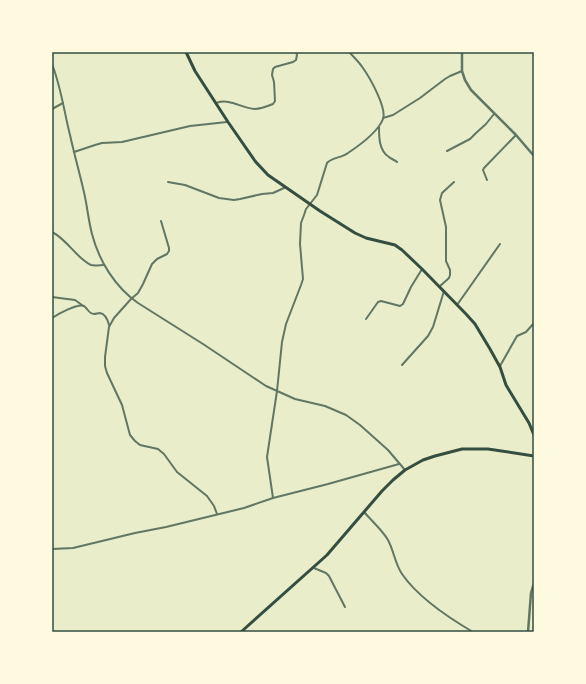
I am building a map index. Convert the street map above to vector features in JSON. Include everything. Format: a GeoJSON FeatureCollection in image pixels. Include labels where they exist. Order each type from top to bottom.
{"type":"FeatureCollection","features":[{"type":"Feature","properties":{"kind":"main road"},"geometry":{"type":"LineString","coordinates":[[186,52],[196,71],[228,122],[261,169],[284,188],[355,233],[366,238],[396,245],[422,269],[475,324],[500,367],[506,385],[534,435]]}},
{"type":"Feature","properties":{"kind":"main road"},"geometry":{"type":"LineString","coordinates":[[241,632],[314,568],[332,550],[382,491],[405,470],[423,460],[462,449],[488,449],[534,456]]}},
{"type":"Feature","properties":{"kind":"street"},"geometry":{"type":"LineString","coordinates":[[216,103],[222,101],[229,102],[256,109],[274,104],[273,69],[296,60],[296,52]]}},
{"type":"Feature","properties":{"kind":"street"},"geometry":{"type":"LineString","coordinates":[[272,498],[267,457],[268,444],[277,391],[284,330],[303,279],[300,244],[301,223],[310,204],[317,195],[329,160],[346,155],[361,144],[379,126],[384,113],[378,94],[363,68],[349,52]]}},
{"type":"Feature","properties":{"kind":"street"},"geometry":{"type":"LineString","coordinates":[[462,52],[462,71],[471,90],[516,135],[534,156]]}},
{"type":"Feature","properties":{"kind":"street"},"geometry":{"type":"LineString","coordinates":[[52,64],[58,79],[74,152],[84,189],[92,233],[104,265],[119,286],[131,299],[266,386],[295,399],[325,406],[346,415],[360,425],[388,450],[405,470]]}},
{"type":"Feature","properties":{"kind":"street"},"geometry":{"type":"LineString","coordinates":[[383,118],[393,115],[420,98],[444,79],[462,71]]}},
{"type":"Feature","properties":{"kind":"street"},"geometry":{"type":"LineString","coordinates":[[52,109],[63,103]]}},
{"type":"Feature","properties":{"kind":"street"},"geometry":{"type":"LineString","coordinates":[[447,151],[470,140],[494,114]]}},
{"type":"Feature","properties":{"kind":"street"},"geometry":{"type":"LineString","coordinates":[[74,152],[95,144],[122,142],[190,126],[228,122]]}},
{"type":"Feature","properties":{"kind":"street"},"geometry":{"type":"LineString","coordinates":[[379,126],[381,147],[389,157],[397,162]]}},
{"type":"Feature","properties":{"kind":"street"},"geometry":{"type":"LineString","coordinates":[[487,180],[484,168],[516,135]]}},
{"type":"Feature","properties":{"kind":"street"},"geometry":{"type":"LineString","coordinates":[[168,182],[190,187],[219,198],[234,200],[273,193],[284,188]]}},
{"type":"Feature","properties":{"kind":"street"},"geometry":{"type":"LineString","coordinates":[[439,287],[449,278],[450,275],[450,270],[446,261],[446,226],[440,200],[442,193],[454,182]]}},
{"type":"Feature","properties":{"kind":"street"},"geometry":{"type":"LineString","coordinates":[[109,327],[114,318],[138,293],[152,264],[169,251],[161,221]]}},
{"type":"Feature","properties":{"kind":"street"},"geometry":{"type":"LineString","coordinates":[[52,232],[62,238],[81,258],[91,265],[104,265]]}},
{"type":"Feature","properties":{"kind":"street"},"geometry":{"type":"LineString","coordinates":[[457,305],[500,244]]}},
{"type":"Feature","properties":{"kind":"street"},"geometry":{"type":"LineString","coordinates":[[366,318],[378,302],[381,301],[400,306],[403,304],[410,287],[422,269]]}},
{"type":"Feature","properties":{"kind":"street"},"geometry":{"type":"LineString","coordinates":[[402,366],[428,336],[433,327],[444,291]]}},
{"type":"Feature","properties":{"kind":"street"},"geometry":{"type":"LineString","coordinates":[[52,297],[75,300],[90,313],[100,313],[108,319],[109,327],[105,366],[122,405],[130,435],[140,445],[158,449],[164,454],[177,472],[207,496],[214,506],[217,514]]}},
{"type":"Feature","properties":{"kind":"street"},"geometry":{"type":"LineString","coordinates":[[52,318],[78,305],[82,305]]}},
{"type":"Feature","properties":{"kind":"street"},"geometry":{"type":"LineString","coordinates":[[500,367],[517,336],[530,329],[534,323]]}},
{"type":"Feature","properties":{"kind":"street"},"geometry":{"type":"LineString","coordinates":[[52,549],[73,548],[244,508],[272,498],[399,464]]}},
{"type":"Feature","properties":{"kind":"street"},"geometry":{"type":"LineString","coordinates":[[364,512],[387,539],[398,568],[415,589],[428,601],[473,632]]}},
{"type":"Feature","properties":{"kind":"street"},"geometry":{"type":"LineString","coordinates":[[314,568],[326,573],[329,576],[345,607]]}},
{"type":"Feature","properties":{"kind":"street"},"geometry":{"type":"LineString","coordinates":[[528,632],[531,593],[534,583]]}}]}
